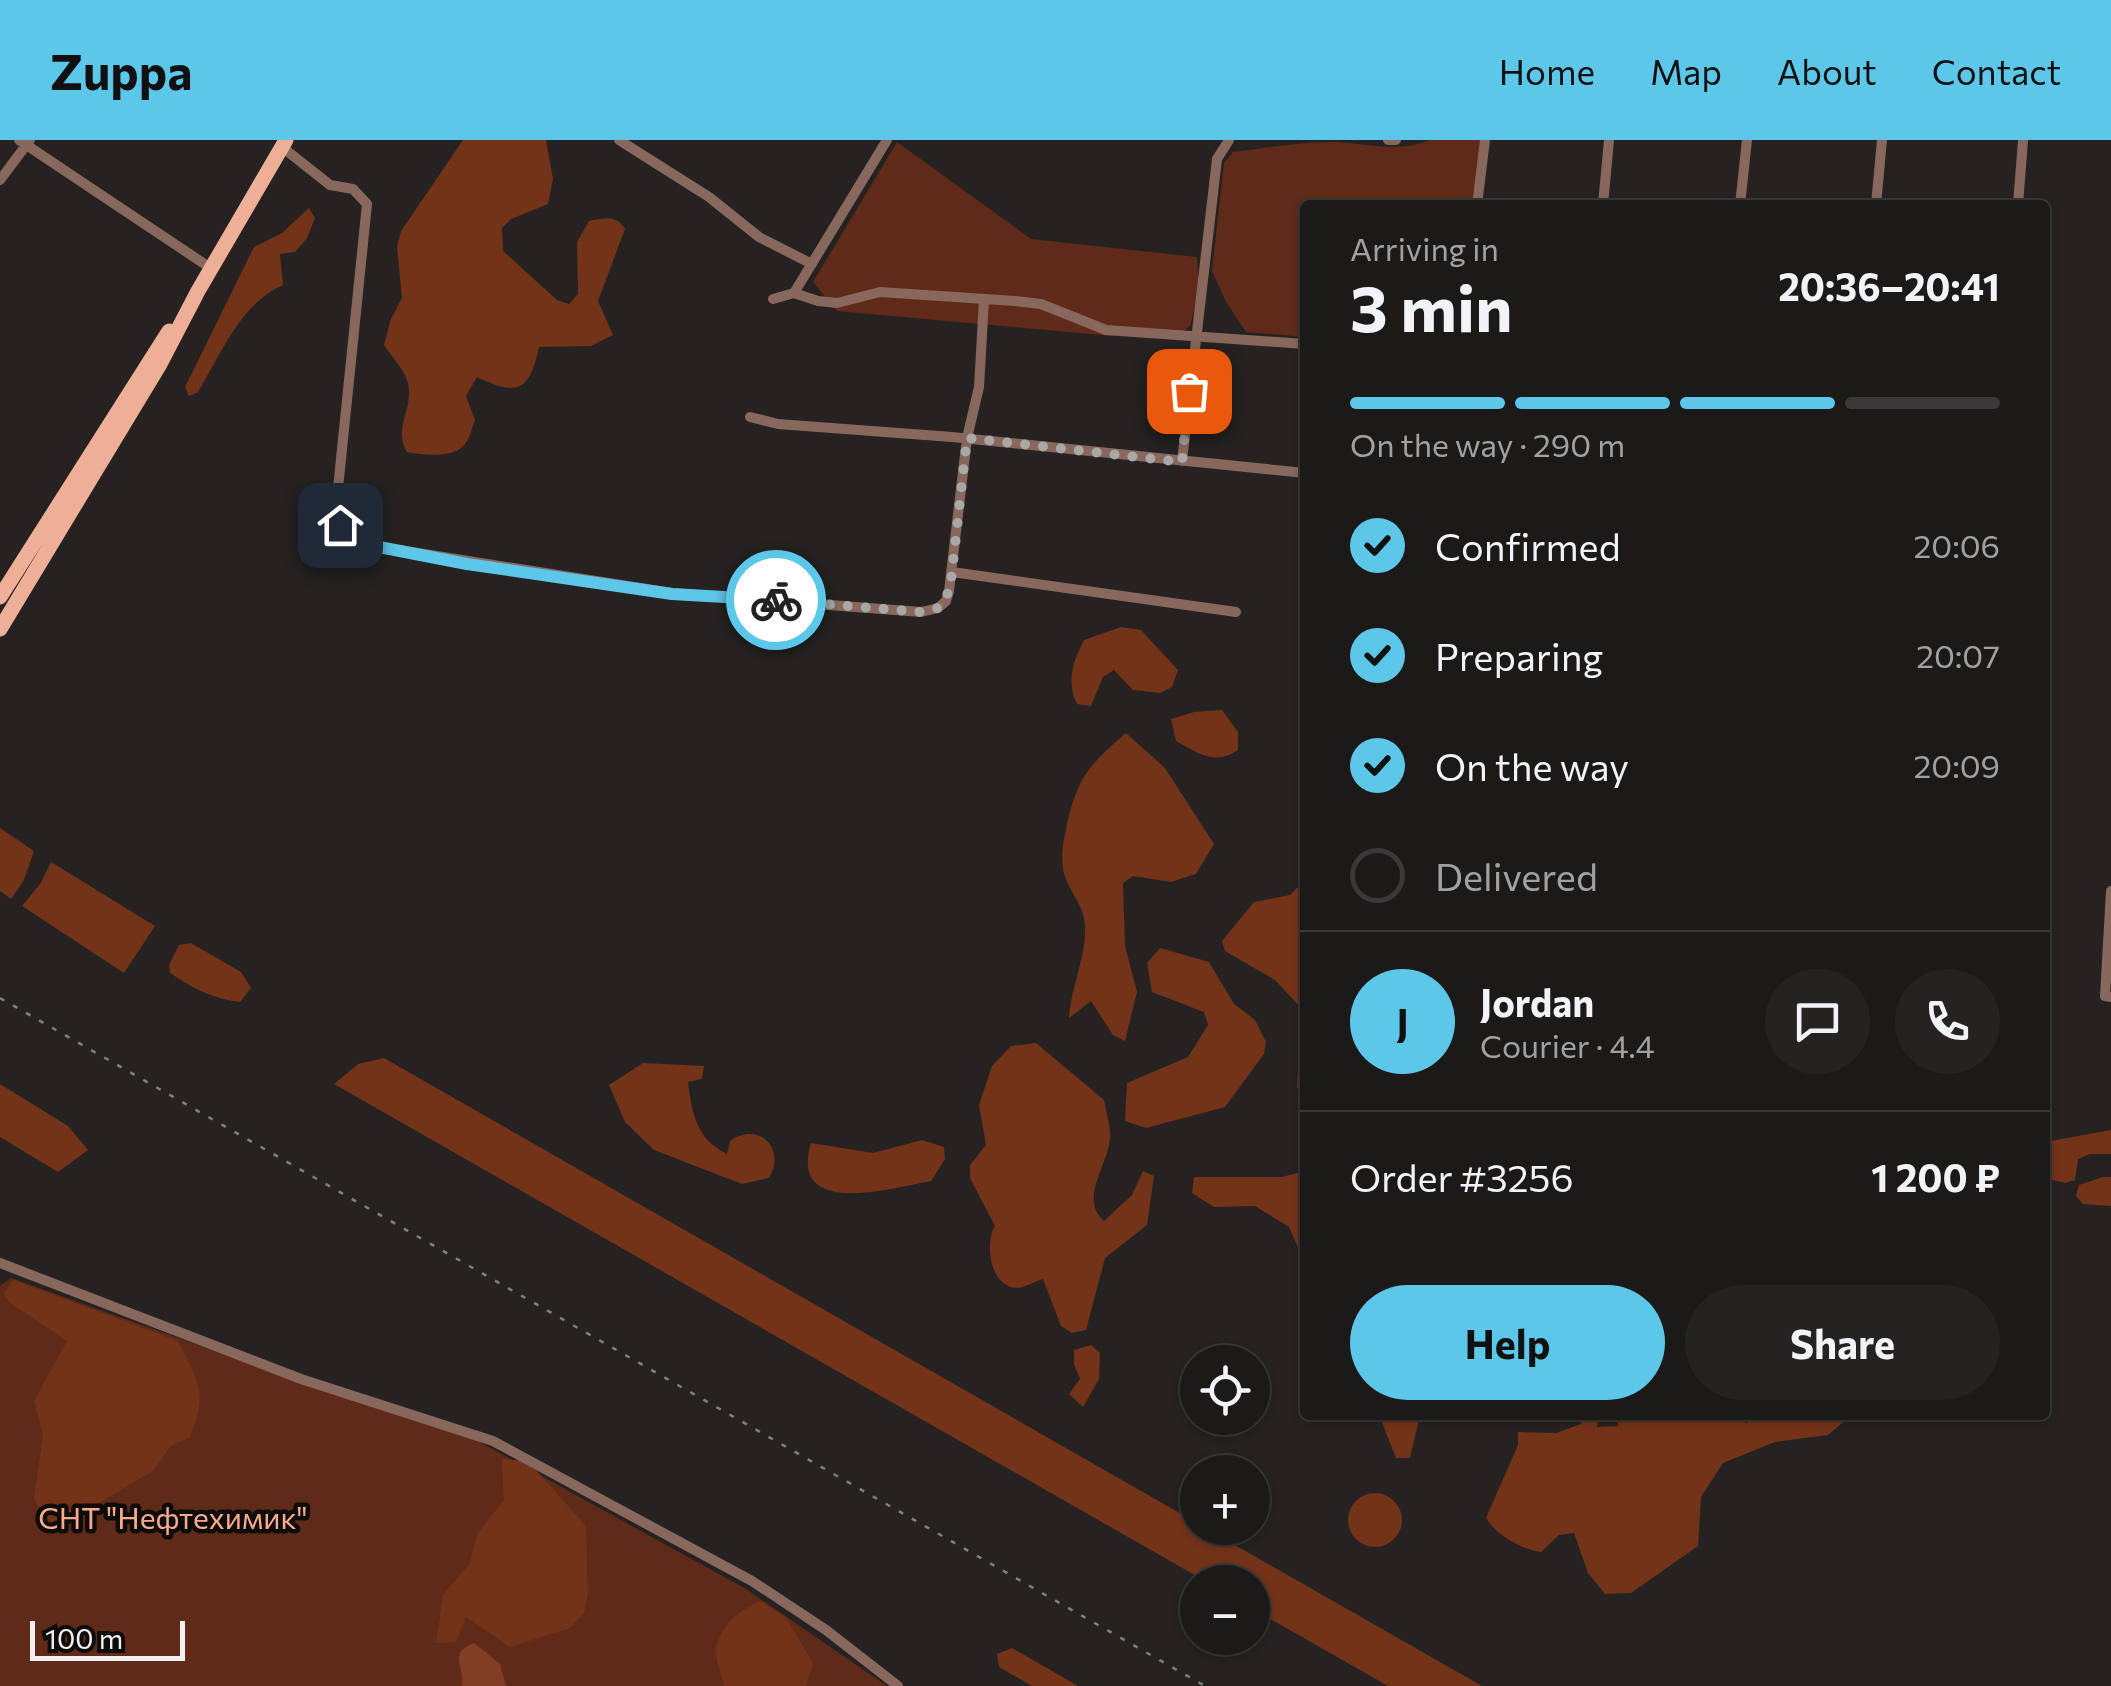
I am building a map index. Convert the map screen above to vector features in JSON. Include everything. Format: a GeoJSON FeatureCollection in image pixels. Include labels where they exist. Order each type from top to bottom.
{"type":"FeatureCollection","features":[{"type":"Feature","properties":{"kind":"main road"},"geometry":{"type":"LineString","coordinates":[[0,597],[152,354],[212,269],[284,143]]}},
{"type":"Feature","properties":{"kind":"main road"},"geometry":{"type":"LineString","coordinates":[[0,629],[160,364],[198,291]]}},
{"type":"Feature","properties":{"kind":"street"},"geometry":{"type":"LineString","coordinates":[[619,140],[708,197],[759,237],[812,264]]}},
{"type":"Feature","properties":{"kind":"street"},"geometry":{"type":"LineString","coordinates":[[794,293],[886,140]]}},
{"type":"Feature","properties":{"kind":"street"},"geometry":{"type":"LineString","coordinates":[[1388,140],[1396,140]]}},
{"type":"Feature","properties":{"kind":"street"},"geometry":{"type":"LineString","coordinates":[[1478,200],[1484,140]]}},
{"type":"Feature","properties":{"kind":"street"},"geometry":{"type":"LineString","coordinates":[[1603,200],[1608,140]]}},
{"type":"Feature","properties":{"kind":"street"},"geometry":{"type":"LineString","coordinates":[[1740,200],[1746,140]]}},
{"type":"Feature","properties":{"kind":"street"},"geometry":{"type":"LineString","coordinates":[[1876,200],[1882,140]]}},
{"type":"Feature","properties":{"kind":"street"},"geometry":{"type":"LineString","coordinates":[[2018,200],[2023,140]]}},
{"type":"Feature","properties":{"kind":"street"},"geometry":{"type":"LineString","coordinates":[[1182,462],[1217,160],[1227,141]]}},
{"type":"Feature","properties":{"kind":"street"},"geometry":{"type":"LineString","coordinates":[[0,180],[25,142],[212,269]]}},
{"type":"Feature","properties":{"kind":"street"},"geometry":{"type":"LineString","coordinates":[[284,143],[330,186],[353,189],[366,204],[336,508],[340,525],[353,538],[374,546],[672,594],[921,612],[938,608],[946,601],[952,572],[967,438],[979,387],[984,300]]}},
{"type":"Feature","properties":{"kind":"street"},"geometry":{"type":"LineString","coordinates":[[773,299],[794,293],[837,303],[880,292],[1040,304],[1106,330],[1300,344]]}},
{"type":"Feature","properties":{"kind":"street"},"geometry":{"type":"LineString","coordinates":[[750,417],[778,424],[967,438],[1300,472]]}},
{"type":"Feature","properties":{"kind":"street"},"geometry":{"type":"LineString","coordinates":[[952,572],[1236,612]]}},
{"type":"Feature","properties":{"kind":"street"},"geometry":{"type":"LineString","coordinates":[[2108,997],[2111,891]]}},
{"type":"Feature","properties":{"kind":"street"},"geometry":{"type":"LineString","coordinates":[[0,1262],[301,1379],[494,1441],[752,1580],[826,1630],[898,1686]]}},
{"type":"Feature","properties":{"kind":"green space"},"geometry":{"type":"Polygon","coordinates":[[[1430,140],[1480,140],[1473,200],[1300,200],[1300,337],[1246,332],[1212,271],[1224,163],[1233,152],[1324,142],[1395,147],[1430,140]]]}},
{"type":"Feature","properties":{"kind":"green space"},"geometry":{"type":"Polygon","coordinates":[[[897,142],[1031,239],[1197,257],[1199,291],[1190,326],[1180,333],[1139,329],[1112,336],[837,311],[813,282],[897,142]]]}},
{"type":"Feature","properties":{"kind":"green space","name":"СНТ \"Нефтехимик\""},"geometry":{"type":"Polygon","coordinates":[[[11,1278],[223,1354],[458,1430],[746,1589],[887,1686],[0,1686],[0,1286],[11,1278]]]}},
{"type":"Feature","properties":{"kind":"shaded area"},"geometry":{"type":"Polygon","coordinates":[[[463,140],[546,140],[553,179],[548,204],[511,219],[502,228],[503,251],[557,300],[569,304],[578,294],[577,242],[589,221],[610,219],[622,225],[625,229],[598,301],[613,335],[591,346],[539,347],[531,374],[519,386],[502,387],[477,377],[466,396],[475,420],[465,444],[446,454],[407,452],[402,434],[409,399],[407,380],[384,345],[402,298],[397,247],[401,231],[463,140]]]}},
{"type":"Feature","properties":{"kind":"shaded area"},"geometry":{"type":"Polygon","coordinates":[[[309,208],[315,218],[307,238],[295,252],[280,254],[283,285],[268,293],[243,317],[198,392],[189,396],[185,387],[254,247],[282,233],[309,208]]]}},
{"type":"Feature","properties":{"kind":"shaded area"},"geometry":{"type":"Polygon","coordinates":[[[1121,627],[1141,630],[1178,670],[1172,687],[1160,693],[1133,690],[1114,670],[1103,677],[1091,706],[1077,704],[1072,672],[1084,640],[1121,627]]]}},
{"type":"Feature","properties":{"kind":"shaded area"},"geometry":{"type":"Polygon","coordinates":[[[1222,710],[1238,732],[1238,750],[1214,757],[1176,741],[1171,719],[1222,710]]]}},
{"type":"Feature","properties":{"kind":"shaded area"},"geometry":{"type":"Polygon","coordinates":[[[1126,733],[1165,768],[1214,844],[1196,874],[1171,882],[1133,876],[1123,883],[1125,946],[1137,992],[1125,1041],[1113,1035],[1091,1001],[1069,1018],[1085,930],[1082,912],[1064,875],[1062,858],[1066,829],[1080,785],[1093,765],[1126,733]]]}},
{"type":"Feature","properties":{"kind":"shaded area"},"geometry":{"type":"Polygon","coordinates":[[[0,828],[34,851],[24,880],[11,899],[0,891],[0,828]]]}},
{"type":"Feature","properties":{"kind":"shaded area"},"geometry":{"type":"Polygon","coordinates":[[[51,862],[155,926],[124,973],[22,906],[51,862]]]}},
{"type":"Feature","properties":{"kind":"shaded area"},"geometry":{"type":"Polygon","coordinates":[[[1300,877],[1300,1007],[1275,980],[1225,951],[1222,941],[1254,902],[1290,895],[1299,886],[1300,877]]]}},
{"type":"Feature","properties":{"kind":"shaded area"},"geometry":{"type":"Polygon","coordinates":[[[191,943],[241,972],[251,988],[240,1002],[203,992],[170,973],[169,965],[179,945],[191,943]]]}},
{"type":"Feature","properties":{"kind":"shaded area"},"geometry":{"type":"Polygon","coordinates":[[[1160,948],[1209,962],[1234,1004],[1255,1020],[1266,1042],[1264,1054],[1225,1107],[1146,1128],[1125,1121],[1127,1083],[1188,1057],[1208,1025],[1204,1012],[1152,992],[1147,963],[1160,948]]]}},
{"type":"Feature","properties":{"kind":"shaded area"},"geometry":{"type":"Polygon","coordinates":[[[1300,1040],[1300,1094],[1297,1087],[1300,1040]]]}},
{"type":"Feature","properties":{"kind":"shaded area"},"geometry":{"type":"Polygon","coordinates":[[[1036,1043],[1104,1100],[1110,1139],[1096,1182],[1094,1203],[1104,1221],[1132,1195],[1143,1171],[1154,1176],[1147,1225],[1105,1258],[1086,1330],[1072,1333],[1061,1326],[1043,1279],[1018,1288],[1001,1281],[990,1254],[995,1226],[970,1178],[970,1165],[986,1145],[979,1105],[992,1066],[1011,1046],[1036,1043]]]}},
{"type":"Feature","properties":{"kind":"shaded area"},"geometry":{"type":"Polygon","coordinates":[[[384,1058],[1180,1513],[1180,1545],[1235,1545],[1270,1565],[1180,1567],[334,1084],[358,1064],[384,1058]]]}},
{"type":"Feature","properties":{"kind":"shaded area"},"geometry":{"type":"Polygon","coordinates":[[[643,1063],[704,1066],[702,1079],[688,1082],[702,1133],[727,1154],[730,1141],[740,1136],[750,1134],[767,1141],[774,1157],[769,1178],[742,1184],[654,1150],[625,1122],[609,1085],[643,1063]]]}},
{"type":"Feature","properties":{"kind":"shaded area"},"geometry":{"type":"Polygon","coordinates":[[[0,1084],[68,1126],[88,1150],[58,1172],[0,1137],[0,1084]]]}},
{"type":"Feature","properties":{"kind":"shaded area"},"geometry":{"type":"Polygon","coordinates":[[[2111,1130],[2111,1154],[2090,1154],[2078,1159],[2075,1180],[2065,1183],[2050,1179],[2050,1141],[2111,1130]]]}},
{"type":"Feature","properties":{"kind":"shaded area"},"geometry":{"type":"Polygon","coordinates":[[[922,1140],[944,1147],[945,1159],[931,1181],[848,1193],[829,1190],[815,1182],[808,1167],[811,1143],[873,1153],[922,1140]]]}},
{"type":"Feature","properties":{"kind":"shaded area"},"geometry":{"type":"Polygon","coordinates":[[[1300,1172],[1300,1252],[1289,1227],[1255,1206],[1214,1207],[1192,1193],[1194,1177],[1282,1177],[1300,1172]]]}},
{"type":"Feature","properties":{"kind":"shaded area"},"geometry":{"type":"Polygon","coordinates":[[[2111,1177],[2111,1206],[2083,1204],[2076,1196],[2079,1185],[2111,1177]]]}},
{"type":"Feature","properties":{"kind":"shaded area"},"geometry":{"type":"Polygon","coordinates":[[[13,1280],[178,1341],[199,1387],[199,1408],[190,1437],[171,1446],[153,1471],[55,1529],[34,1498],[43,1435],[34,1401],[67,1341],[10,1303],[4,1294],[13,1280]]]}},
{"type":"Feature","properties":{"kind":"shaded area"},"geometry":{"type":"Polygon","coordinates":[[[1091,1345],[1100,1353],[1099,1379],[1083,1407],[1069,1394],[1080,1379],[1074,1350],[1091,1345]]]}},
{"type":"Feature","properties":{"kind":"shaded area"},"geometry":{"type":"Polygon","coordinates":[[[1381,1420],[1419,1420],[1410,1458],[1396,1458],[1381,1420]]]}},
{"type":"Feature","properties":{"kind":"shaded area"},"geometry":{"type":"Polygon","coordinates":[[[1581,1420],[1598,1420],[1597,1427],[1618,1426],[1617,1420],[1846,1420],[1828,1435],[1775,1442],[1723,1463],[1701,1497],[1698,1546],[1631,1593],[1605,1594],[1588,1573],[1574,1533],[1559,1535],[1541,1552],[1510,1541],[1486,1518],[1518,1445],[1518,1432],[1556,1433],[1581,1424],[1581,1420]]]}},
{"type":"Feature","properties":{"kind":"shaded area"},"geometry":{"type":"Polygon","coordinates":[[[502,1459],[528,1461],[586,1526],[588,1592],[584,1613],[570,1628],[510,1647],[466,1617],[456,1642],[436,1643],[443,1595],[470,1563],[477,1534],[504,1500],[502,1459]]]}},
{"type":"Feature","properties":{"kind":"shaded area"},"geometry":{"type":"Polygon","coordinates":[[[1375,1493],[1394,1501],[1402,1520],[1394,1539],[1375,1547],[1356,1539],[1348,1520],[1356,1501],[1375,1493]]]}},
{"type":"Feature","properties":{"kind":"shaded area"},"geometry":{"type":"Polygon","coordinates":[[[1270,1565],[1482,1686],[1388,1686],[1270,1619],[1270,1565]]]}},
{"type":"Feature","properties":{"kind":"shaded area"},"geometry":{"type":"Polygon","coordinates":[[[761,1601],[786,1618],[813,1663],[806,1686],[724,1686],[716,1654],[720,1636],[738,1614],[761,1601]]]}},
{"type":"Feature","properties":{"kind":"shaded area"},"geometry":{"type":"Polygon","coordinates":[[[474,1643],[500,1664],[506,1686],[462,1686],[459,1656],[474,1643]]]}},
{"type":"Feature","properties":{"kind":"shaded area"},"geometry":{"type":"Polygon","coordinates":[[[1012,1648],[1078,1686],[1032,1686],[999,1667],[997,1654],[1012,1648]]]}},
{"type":"Feature","properties":{"kind":"railway"},"geometry":{"type":"LineString","coordinates":[[0,998],[1205,1686]]}},
{"type":"Feature","properties":{"kind":"way so far"},"geometry":{"type":"LineString","coordinates":[[776,600],[921,612],[938,608],[950,590],[967,438],[1182,462],[1189,391]]}},
{"type":"Feature","properties":{"kind":"route"},"geometry":{"type":"LineString","coordinates":[[340,525],[353,538],[374,546],[467,564],[672,594],[776,600]]}}]}
